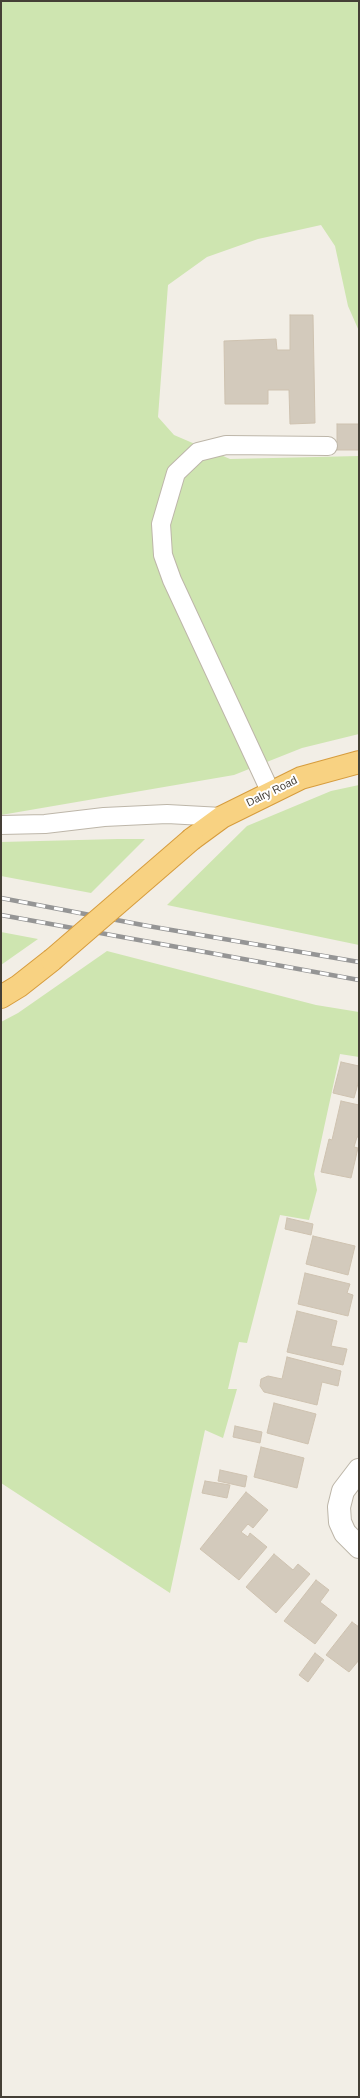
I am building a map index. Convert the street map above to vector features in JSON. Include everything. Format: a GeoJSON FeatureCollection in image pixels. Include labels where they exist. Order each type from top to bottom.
{"type":"FeatureCollection","features":[{"type":"Feature","properties":{"kind":"highway","name":"Dalry Road"},"geometry":{"type":"LineString","coordinates":[[1,997],[19,986],[52,960],[192,839],[222,816],[302,778],[359,762]]}},
{"type":"Feature","properties":{"kind":"street"},"geometry":{"type":"LineString","coordinates":[[359,1470],[343,1491],[339,1507],[340,1522],[344,1533],[359,1547]]}},
{"type":"Feature","properties":{"kind":"lane"},"geometry":{"type":"LineString","coordinates":[[271,793],[172,580],[163,555],[161,524],[176,473],[198,452],[226,444],[328,446]]}},
{"type":"Feature","properties":{"kind":"lane"},"geometry":{"type":"LineString","coordinates":[[1,825],[45,824],[104,817],[167,814],[222,816]]}},
{"type":"Feature","properties":{"kind":"green space"},"geometry":{"type":"Polygon","coordinates":[[[1,1],[359,1],[359,331],[348,306],[335,246],[321,225],[258,239],[207,257],[168,285],[158,417],[174,435],[230,459],[359,456],[359,734],[302,748],[234,775],[1,815],[1,1]]]}},
{"type":"Feature","properties":{"kind":"green space"},"geometry":{"type":"Polygon","coordinates":[[[359,785],[359,945],[167,905],[247,826],[331,791],[359,785]]]}},
{"type":"Feature","properties":{"kind":"green space"},"geometry":{"type":"Polygon","coordinates":[[[145,839],[91,893],[1,876],[1,842],[145,839]]]}},
{"type":"Feature","properties":{"kind":"green space"},"geometry":{"type":"Polygon","coordinates":[[[1,932],[38,939],[1,965],[1,932]]]}},
{"type":"Feature","properties":{"kind":"green space"},"geometry":{"type":"Polygon","coordinates":[[[107,951],[316,1005],[359,1012],[359,1057],[340,1054],[314,1174],[317,1190],[309,1220],[280,1215],[247,1343],[239,1342],[228,1389],[237,1389],[223,1438],[205,1430],[170,1593],[1,1483],[1,1022],[18,1013],[107,951]]]}},
{"type":"Feature","properties":{"kind":"building"},"geometry":{"type":"Polygon","coordinates":[[[290,315],[313,315],[315,423],[290,424],[289,390],[268,390],[268,404],[225,404],[224,341],[276,339],[277,350],[290,350],[290,315]]]}},
{"type":"Feature","properties":{"kind":"building"},"geometry":{"type":"Polygon","coordinates":[[[337,424],[359,424],[359,450],[337,450],[337,424]]]}},
{"type":"Feature","properties":{"kind":"building"},"geometry":{"type":"Polygon","coordinates":[[[341,1062],[359,1066],[359,1080],[354,1098],[333,1093],[341,1062]]]}},
{"type":"Feature","properties":{"kind":"building"},"geometry":{"type":"Polygon","coordinates":[[[341,1101],[359,1105],[359,1137],[357,1137],[354,1147],[358,1148],[351,1178],[321,1172],[329,1139],[332,1140],[341,1101]]]}},
{"type":"Feature","properties":{"kind":"building"},"geometry":{"type":"Polygon","coordinates":[[[287,1218],[313,1224],[311,1235],[285,1229],[287,1218]]]}},
{"type":"Feature","properties":{"kind":"building"},"geometry":{"type":"Polygon","coordinates":[[[313,1236],[355,1246],[348,1275],[306,1264],[313,1236]]]}},
{"type":"Feature","properties":{"kind":"building"},"geometry":{"type":"Polygon","coordinates":[[[305,1273],[350,1284],[347,1293],[353,1295],[348,1316],[298,1304],[305,1273]]]}},
{"type":"Feature","properties":{"kind":"building"},"geometry":{"type":"Polygon","coordinates":[[[297,1311],[337,1321],[331,1346],[347,1349],[343,1365],[287,1352],[297,1311]]]}},
{"type":"Feature","properties":{"kind":"building"},"geometry":{"type":"Polygon","coordinates":[[[287,1357],[341,1371],[338,1386],[322,1382],[317,1405],[264,1392],[260,1386],[261,1379],[268,1376],[282,1379],[287,1357]]]}},
{"type":"Feature","properties":{"kind":"building"},"geometry":{"type":"Polygon","coordinates":[[[274,1403],[316,1414],[308,1444],[267,1433],[274,1403]]]}},
{"type":"Feature","properties":{"kind":"building"},"geometry":{"type":"Polygon","coordinates":[[[235,1426],[262,1432],[260,1443],[233,1437],[235,1426]]]}},
{"type":"Feature","properties":{"kind":"building"},"geometry":{"type":"Polygon","coordinates":[[[261,1447],[304,1458],[297,1488],[254,1477],[261,1447]]]}},
{"type":"Feature","properties":{"kind":"building"},"geometry":{"type":"Polygon","coordinates":[[[220,1470],[247,1476],[245,1487],[218,1481],[220,1470]]]}},
{"type":"Feature","properties":{"kind":"building"},"geometry":{"type":"Polygon","coordinates":[[[205,1481],[230,1485],[227,1498],[202,1493],[205,1481]]]}},
{"type":"Feature","properties":{"kind":"building"},"geometry":{"type":"Polygon","coordinates":[[[246,1492],[268,1510],[253,1528],[248,1524],[241,1532],[248,1537],[250,1533],[267,1547],[239,1580],[200,1549],[246,1492]]]}},
{"type":"Feature","properties":{"kind":"building"},"geometry":{"type":"Polygon","coordinates":[[[274,1554],[293,1570],[298,1564],[310,1574],[276,1613],[246,1587],[274,1554]]]}},
{"type":"Feature","properties":{"kind":"building"},"geometry":{"type":"Polygon","coordinates":[[[316,1580],[329,1590],[320,1602],[337,1615],[315,1644],[284,1621],[316,1580]]]}},
{"type":"Feature","properties":{"kind":"building"},"geometry":{"type":"Polygon","coordinates":[[[352,1622],[359,1627],[359,1660],[349,1672],[326,1655],[352,1622]]]}},
{"type":"Feature","properties":{"kind":"building"},"geometry":{"type":"Polygon","coordinates":[[[315,1653],[324,1660],[308,1682],[299,1675],[315,1653]]]}},
{"type":"Feature","properties":{"kind":"railway"},"geometry":{"type":"LineString","coordinates":[[1,898],[148,926],[359,962]]}},
{"type":"Feature","properties":{"kind":"railway"},"geometry":{"type":"LineString","coordinates":[[1,915],[359,980]]}}]}
